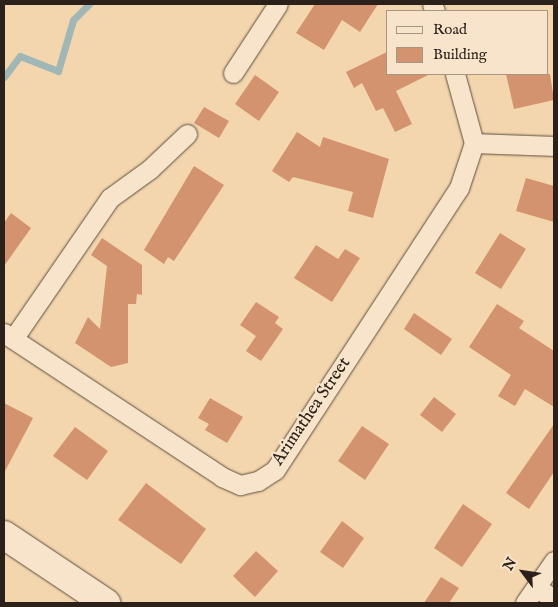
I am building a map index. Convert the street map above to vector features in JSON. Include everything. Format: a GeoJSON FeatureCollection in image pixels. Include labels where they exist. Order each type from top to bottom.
{"type":"FeatureCollection","features":[{"type":"Feature","properties":{"kind":"street"},"geometry":{"type":"LineString","coordinates":[[233,73],[278,4]]}},
{"type":"Feature","properties":{"kind":"street"},"geometry":{"type":"LineString","coordinates":[[455,75],[474,143],[554,146]]}},
{"type":"Feature","properties":{"kind":"street"},"geometry":{"type":"LineString","coordinates":[[8,336],[110,198],[150,169],[187,134]]}},
{"type":"Feature","properties":{"kind":"street","name":"Arimathea Street"},"geometry":{"type":"LineString","coordinates":[[8,336],[222,477],[240,485],[258,481],[275,470],[459,188],[474,143]]}},
{"type":"Feature","properties":{"kind":"street"},"geometry":{"type":"LineString","coordinates":[[4,535],[106,603]]}},
{"type":"Feature","properties":{"kind":"street"},"geometry":{"type":"LineString","coordinates":[[525,603],[554,560]]}},
{"type":"Feature","properties":{"kind":"street"},"geometry":{"type":"LineString","coordinates":[[536,587],[554,599]]}},
{"type":"Feature","properties":{"kind":"building"},"geometry":{"type":"Polygon","coordinates":[[[315,4],[378,4],[360,32],[342,20],[324,50],[296,33],[315,4]]]}},
{"type":"Feature","properties":{"kind":"building"},"geometry":{"type":"Polygon","coordinates":[[[386,52],[386,75],[428,75],[396,91],[412,124],[395,132],[383,108],[376,111],[362,83],[354,88],[346,72],[386,52]]]}},
{"type":"Feature","properties":{"kind":"building"},"geometry":{"type":"Polygon","coordinates":[[[550,74],[554,100],[514,109],[506,75],[550,74]]]}},
{"type":"Feature","properties":{"kind":"building"},"geometry":{"type":"Polygon","coordinates":[[[255,75],[279,92],[259,121],[235,104],[255,75]]]}},
{"type":"Feature","properties":{"kind":"building"},"geometry":{"type":"Polygon","coordinates":[[[204,107],[229,121],[219,138],[194,123],[204,107]]]}},
{"type":"Feature","properties":{"kind":"building"},"geometry":{"type":"Polygon","coordinates":[[[297,132],[320,147],[323,137],[389,159],[373,218],[348,211],[353,192],[293,177],[289,182],[272,171],[297,132]]]}},
{"type":"Feature","properties":{"kind":"building"},"geometry":{"type":"Polygon","coordinates":[[[194,166],[224,185],[174,261],[168,257],[164,264],[144,250],[194,166]]]}},
{"type":"Feature","properties":{"kind":"building"},"geometry":{"type":"Polygon","coordinates":[[[526,178],[554,186],[554,222],[516,211],[526,178]]]}},
{"type":"Feature","properties":{"kind":"building"},"geometry":{"type":"Polygon","coordinates":[[[11,213],[31,228],[4,266],[4,223],[11,213]]]}},
{"type":"Feature","properties":{"kind":"building"},"geometry":{"type":"Polygon","coordinates":[[[500,233],[526,249],[501,289],[475,273],[500,233]]]}},
{"type":"Feature","properties":{"kind":"building"},"geometry":{"type":"Polygon","coordinates":[[[102,238],[142,265],[142,295],[137,294],[136,304],[128,304],[128,363],[111,367],[75,343],[88,317],[100,329],[107,266],[91,255],[102,238]]]}},
{"type":"Feature","properties":{"kind":"building"},"geometry":{"type":"Polygon","coordinates":[[[316,245],[338,259],[345,249],[360,258],[332,302],[294,278],[316,245]]]}},
{"type":"Feature","properties":{"kind":"building"},"geometry":{"type":"Polygon","coordinates":[[[256,302],[279,317],[275,323],[283,329],[261,361],[246,351],[256,336],[240,325],[256,302]]]}},
{"type":"Feature","properties":{"kind":"building"},"geometry":{"type":"Polygon","coordinates":[[[497,304],[524,321],[519,328],[554,351],[554,407],[525,389],[515,406],[498,396],[511,375],[469,347],[497,304]]]}},
{"type":"Feature","properties":{"kind":"building"},"geometry":{"type":"Polygon","coordinates":[[[414,313],[452,339],[441,355],[404,329],[414,313]]]}},
{"type":"Feature","properties":{"kind":"building"},"geometry":{"type":"Polygon","coordinates":[[[434,397],[456,414],[442,432],[420,415],[434,397]]]}},
{"type":"Feature","properties":{"kind":"building"},"geometry":{"type":"Polygon","coordinates":[[[210,398],[243,417],[227,443],[205,430],[209,424],[198,418],[210,398]]]}},
{"type":"Feature","properties":{"kind":"building"},"geometry":{"type":"Polygon","coordinates":[[[4,403],[33,418],[4,473],[4,403]]]}},
{"type":"Feature","properties":{"kind":"building"},"geometry":{"type":"Polygon","coordinates":[[[554,424],[554,472],[529,509],[506,493],[554,424]]]}},
{"type":"Feature","properties":{"kind":"building"},"geometry":{"type":"Polygon","coordinates":[[[362,426],[389,444],[365,480],[338,461],[362,426]]]}},
{"type":"Feature","properties":{"kind":"building"},"geometry":{"type":"Polygon","coordinates":[[[75,427],[108,451],[87,480],[53,456],[75,427]]]}},
{"type":"Feature","properties":{"kind":"building"},"geometry":{"type":"Polygon","coordinates":[[[146,483],[206,529],[181,564],[118,520],[146,483]]]}},
{"type":"Feature","properties":{"kind":"building"},"geometry":{"type":"Polygon","coordinates":[[[463,504],[492,524],[462,567],[434,548],[463,504]]]}},
{"type":"Feature","properties":{"kind":"building"},"geometry":{"type":"Polygon","coordinates":[[[342,521],[364,538],[343,568],[320,552],[342,521]]]}},
{"type":"Feature","properties":{"kind":"building"},"geometry":{"type":"Polygon","coordinates":[[[256,551],[278,571],[255,597],[233,576],[256,551]]]}},
{"type":"Feature","properties":{"kind":"building"},"geometry":{"type":"Polygon","coordinates":[[[441,577],[459,588],[449,603],[424,603],[441,577]]]}},
{"type":"Feature","properties":{"kind":"waterway"},"geometry":{"type":"LineString","coordinates":[[4,77],[20,56],[58,71],[73,20],[89,4]]}}]}
